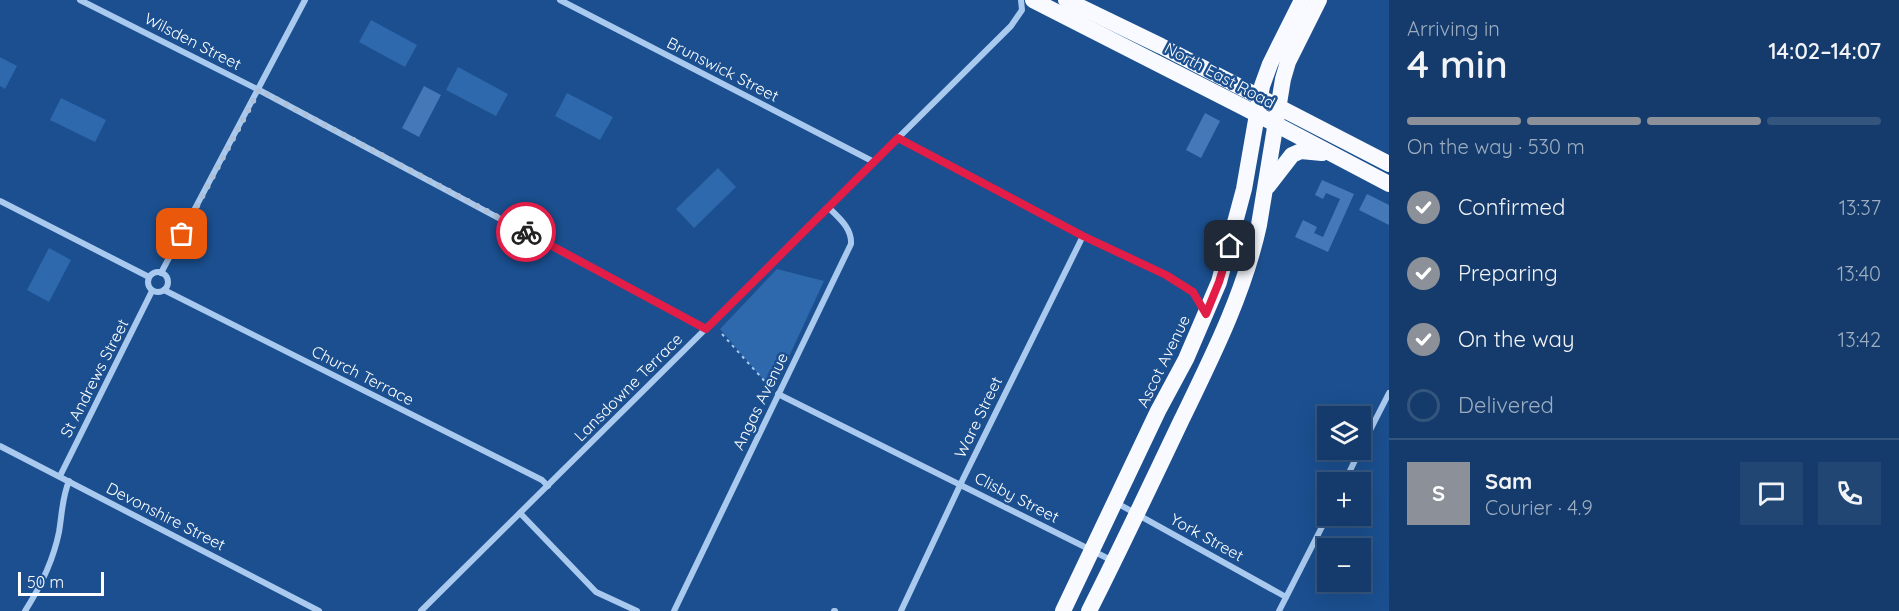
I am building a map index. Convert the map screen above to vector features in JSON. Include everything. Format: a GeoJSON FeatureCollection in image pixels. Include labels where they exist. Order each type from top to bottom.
{"type":"FeatureCollection","features":[{"type":"Feature","properties":{"kind":"highway","name":"North East Road"},"geometry":{"type":"LineString","coordinates":[[1033,0],[1258,106],[1278,107],[1389,164]]}},
{"type":"Feature","properties":{"kind":"highway","name":"North East Road"},"geometry":{"type":"LineString","coordinates":[[1066,0],[1161,46],[1258,106],[1275,125],[1389,184]]}},
{"type":"Feature","properties":{"kind":"highway","name":"Ascot Avenue"},"geometry":{"type":"LineString","coordinates":[[1063,611],[1158,411],[1186,359],[1219,282],[1236,221],[1249,164],[1258,106],[1270,64],[1302,0]]}},
{"type":"Feature","properties":{"kind":"highway"},"geometry":{"type":"LineString","coordinates":[[1089,611],[1235,304],[1255,244],[1285,70],[1319,0]]}},
{"type":"Feature","properties":{"kind":"highway"},"geometry":{"type":"LineString","coordinates":[[1266,189],[1288,160],[1298,152],[1305,150],[1335,155]]}},
{"type":"Feature","properties":{"kind":"street","name":"Wilsden Street"},"geometry":{"type":"LineString","coordinates":[[80,0],[259,90],[706,329]]}},
{"type":"Feature","properties":{"kind":"street"},"geometry":{"type":"LineString","coordinates":[[161,273],[305,0]]}},
{"type":"Feature","properties":{"kind":"street","name":"Brunswick Street"},"geometry":{"type":"LineString","coordinates":[[560,0],[874,162]]}},
{"type":"Feature","properties":{"kind":"street","name":"Lansdowne Terrace"},"geometry":{"type":"LineString","coordinates":[[422,611],[1017,19],[1022,10],[1021,0]]}},
{"type":"Feature","properties":{"kind":"street"},"geometry":{"type":"LineString","coordinates":[[898,138],[1083,236],[1166,275],[1193,292],[1206,314]]}},
{"type":"Feature","properties":{"kind":"street"},"geometry":{"type":"LineString","coordinates":[[0,201],[149,277]]}},
{"type":"Feature","properties":{"kind":"street","name":"Angas Avenue"},"geometry":{"type":"LineString","coordinates":[[674,611],[851,244],[852,235],[828,207]]}},
{"type":"Feature","properties":{"kind":"street","name":"Ware Street"},"geometry":{"type":"LineString","coordinates":[[901,611],[960,484],[1083,236]]}},
{"type":"Feature","properties":{"kind":"street"},"geometry":{"type":"LineString","coordinates":[[155,273],[161,273],[167,282],[164,290],[152,291],[148,284],[149,277],[155,273]]}},
{"type":"Feature","properties":{"kind":"street","name":"Church Terrace"},"geometry":{"type":"LineString","coordinates":[[164,290],[542,480],[548,486]]}},
{"type":"Feature","properties":{"kind":"street","name":"St Andrews Street"},"geometry":{"type":"LineString","coordinates":[[60,476],[152,291]]}},
{"type":"Feature","properties":{"kind":"street"},"geometry":{"type":"LineString","coordinates":[[1371,428],[1389,393]]}},
{"type":"Feature","properties":{"kind":"street","name":"Clisby Street"},"geometry":{"type":"LineString","coordinates":[[778,394],[1114,562]]}},
{"type":"Feature","properties":{"kind":"street","name":"Devonshire Street"},"geometry":{"type":"LineString","coordinates":[[0,446],[319,611]]}},
{"type":"Feature","properties":{"kind":"street"},"geometry":{"type":"LineString","coordinates":[[25,611],[45,579],[59,535],[65,490],[69,481]]}},
{"type":"Feature","properties":{"kind":"street","name":"York Street"},"geometry":{"type":"LineString","coordinates":[[1115,501],[1286,597]]}},
{"type":"Feature","properties":{"kind":"street"},"geometry":{"type":"LineString","coordinates":[[520,513],[596,592],[637,611]]}},
{"type":"Feature","properties":{"kind":"street"},"geometry":{"type":"LineString","coordinates":[[1279,611],[1322,526]]}},
{"type":"Feature","properties":{"kind":"path"},"geometry":{"type":"LineString","coordinates":[[722,334],[768,386],[769,393]]}},
{"type":"Feature","properties":{"kind":"shaded area"},"geometry":{"type":"Polygon","coordinates":[[[371,20],[417,45],[405,67],[359,42],[371,20]]]}},
{"type":"Feature","properties":{"kind":"shaded area"},"geometry":{"type":"Polygon","coordinates":[[[0,57],[17,66],[5,89],[0,86],[0,57]]]}},
{"type":"Feature","properties":{"kind":"shaded area"},"geometry":{"type":"Polygon","coordinates":[[[458,67],[508,94],[496,116],[446,90],[458,67]]]}},
{"type":"Feature","properties":{"kind":"shaded area"},"geometry":{"type":"Polygon","coordinates":[[[567,93],[613,117],[600,140],[555,116],[567,93]]]}},
{"type":"Feature","properties":{"kind":"shaded area"},"geometry":{"type":"Polygon","coordinates":[[[61,98],[106,120],[95,142],[50,120],[61,98]]]}},
{"type":"Feature","properties":{"kind":"shaded area"},"geometry":{"type":"Polygon","coordinates":[[[718,168],[736,187],[694,228],[676,209],[718,168]]]}},
{"type":"Feature","properties":{"kind":"shaded area"},"geometry":{"type":"Polygon","coordinates":[[[49,248],[71,260],[49,302],[27,290],[49,248]]]}},
{"type":"Feature","properties":{"kind":"shaded area"},"geometry":{"type":"Polygon","coordinates":[[[777,269],[824,281],[773,391],[720,329],[777,269]]]}},
{"type":"Feature","properties":{"kind":"building"},"geometry":{"type":"Polygon","coordinates":[[[424,86],[441,95],[419,137],[402,128],[424,86]]]}},
{"type":"Feature","properties":{"kind":"building"},"geometry":{"type":"Polygon","coordinates":[[[1205,113],[1220,121],[1201,158],[1186,150],[1205,113]]]}},
{"type":"Feature","properties":{"kind":"building"},"geometry":{"type":"Polygon","coordinates":[[[1322,180],[1354,194],[1328,252],[1295,237],[1303,220],[1317,227],[1314,233],[1323,237],[1340,199],[1326,193],[1323,199],[1315,195],[1322,180]]]}},
{"type":"Feature","properties":{"kind":"building"},"geometry":{"type":"Polygon","coordinates":[[[1367,194],[1389,205],[1389,225],[1359,210],[1367,194]]]}},
{"type":"Feature","properties":{"kind":"way so far"},"geometry":{"type":"LineString","coordinates":[[182,234],[259,90],[526,232]]}},
{"type":"Feature","properties":{"kind":"route"},"geometry":{"type":"LineString","coordinates":[[526,232],[701,324],[706,329],[898,138],[1083,236],[1166,275],[1193,292],[1206,314],[1230,246]]}}]}
